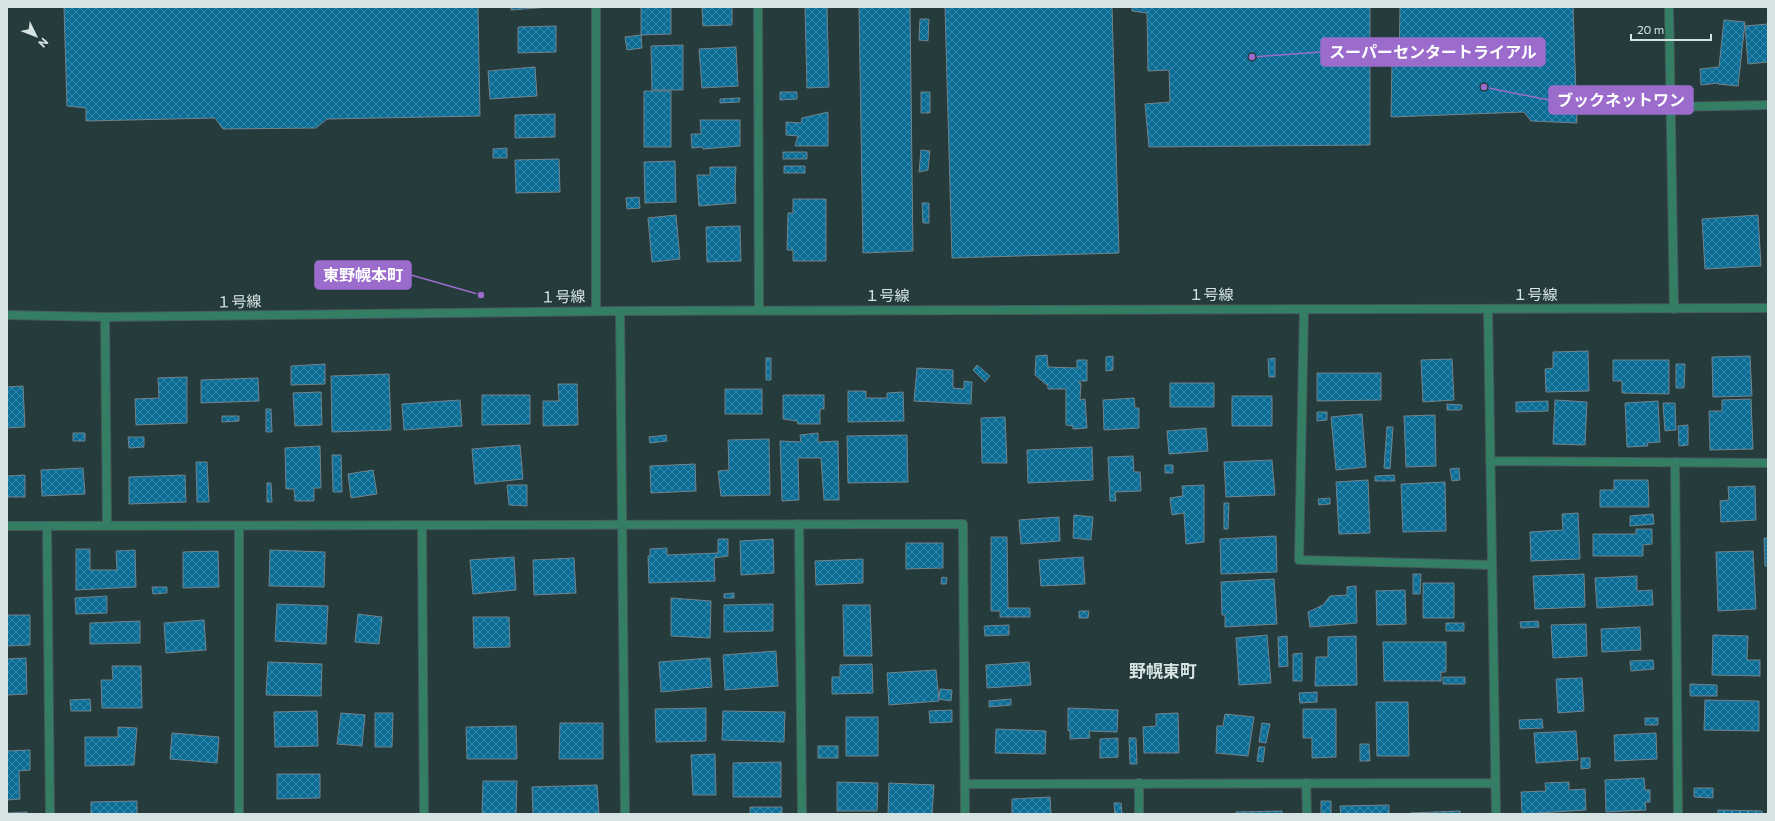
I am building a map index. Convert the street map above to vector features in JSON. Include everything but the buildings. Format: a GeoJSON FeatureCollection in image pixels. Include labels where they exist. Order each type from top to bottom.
{"type":"FeatureCollection","features":[{"type":"Feature","properties":{"kind":"street"},"geometry":{"type":"LineString","coordinates":[[596,7],[596,311]]}},
{"type":"Feature","properties":{"kind":"street"},"geometry":{"type":"LineString","coordinates":[[758,7],[759,310]]}},
{"type":"Feature","properties":{"kind":"street"},"geometry":{"type":"LineString","coordinates":[[1669,7],[1674,308]]}},
{"type":"Feature","properties":{"kind":"street"},"geometry":{"type":"LineString","coordinates":[[1670,107],[1768,105]]}},
{"type":"Feature","properties":{"kind":"street","name":"１号線"},"geometry":{"type":"LineString","coordinates":[[7,316],[105,317],[759,310],[1768,308]]}},
{"type":"Feature","properties":{"kind":"street"},"geometry":{"type":"LineString","coordinates":[[1304,309],[1299,560],[1492,565]]}},
{"type":"Feature","properties":{"kind":"street"},"geometry":{"type":"LineString","coordinates":[[1488,309],[1496,814]]}},
{"type":"Feature","properties":{"kind":"street"},"geometry":{"type":"LineString","coordinates":[[620,311],[625,814]]}},
{"type":"Feature","properties":{"kind":"street"},"geometry":{"type":"LineString","coordinates":[[105,317],[107,526]]}},
{"type":"Feature","properties":{"kind":"street"},"geometry":{"type":"LineString","coordinates":[[1490,461],[1768,462]]}},
{"type":"Feature","properties":{"kind":"street"},"geometry":{"type":"LineString","coordinates":[[1675,462],[1678,814]]}},
{"type":"Feature","properties":{"kind":"street"},"geometry":{"type":"LineString","coordinates":[[799,524],[802,814]]}},
{"type":"Feature","properties":{"kind":"street"},"geometry":{"type":"LineString","coordinates":[[7,526],[963,524],[965,814]]}},
{"type":"Feature","properties":{"kind":"street"},"geometry":{"type":"LineString","coordinates":[[422,525],[424,814]]}},
{"type":"Feature","properties":{"kind":"street"},"geometry":{"type":"LineString","coordinates":[[47,526],[50,814]]}},
{"type":"Feature","properties":{"kind":"street"},"geometry":{"type":"LineString","coordinates":[[238,814],[239,526]]}},
{"type":"Feature","properties":{"kind":"street"},"geometry":{"type":"LineString","coordinates":[[965,784],[1495,782]]}},
{"type":"Feature","properties":{"kind":"street"},"geometry":{"type":"LineString","coordinates":[[1139,783],[1139,814]]}},
{"type":"Feature","properties":{"kind":"street"},"geometry":{"type":"LineString","coordinates":[[1306,783],[1307,814]]}},
{"type":"Feature","properties":{"kind":"place","name":"スーパーセンタートライアル"},"geometry":{"type":"Point","coordinates":[1252,57]}},
{"type":"Feature","properties":{"kind":"place","name":"ブックネットワン"},"geometry":{"type":"Point","coordinates":[1484,87]}},
{"type":"Feature","properties":{"kind":"place","name":"東野幌本町"},"geometry":{"type":"Point","coordinates":[481,295]}},
{"type":"Feature","properties":{"kind":"district","name":"野幌東町"},"geometry":{"type":"Point","coordinates":[1163,671]}}]}
